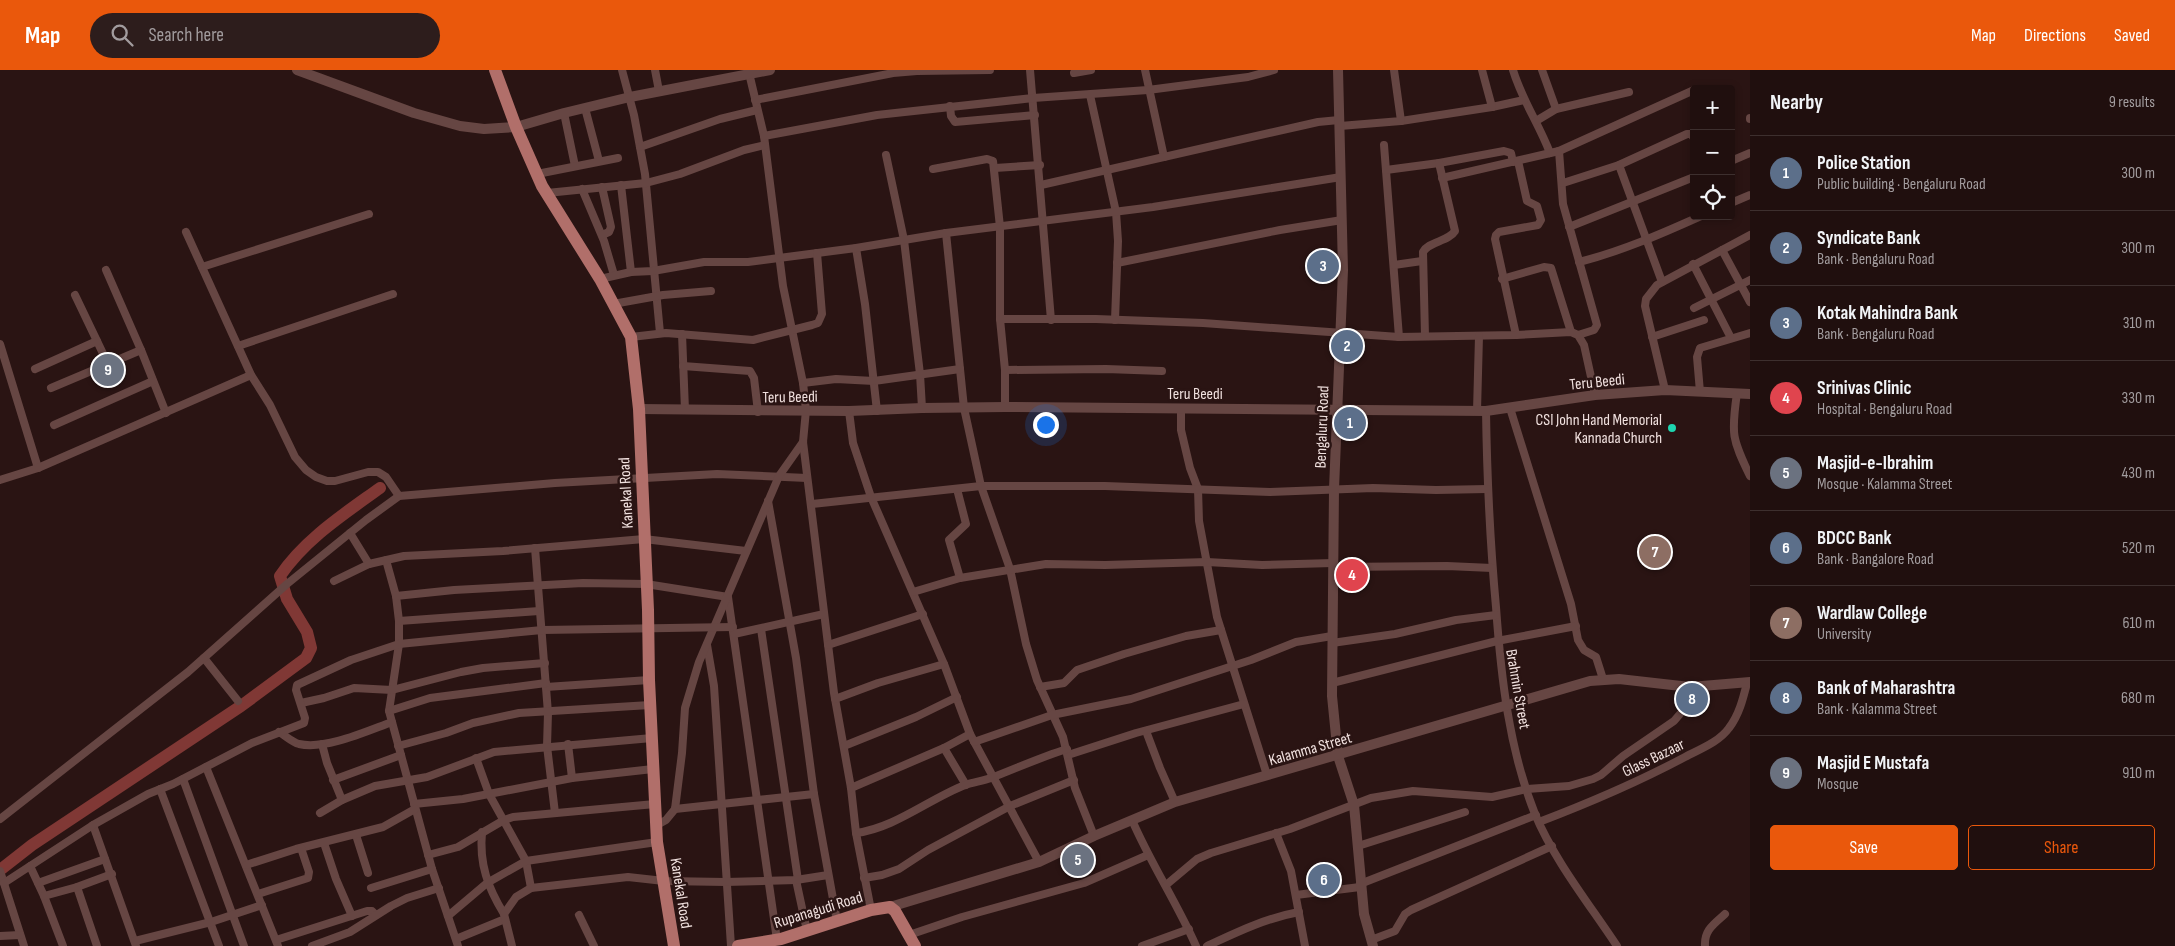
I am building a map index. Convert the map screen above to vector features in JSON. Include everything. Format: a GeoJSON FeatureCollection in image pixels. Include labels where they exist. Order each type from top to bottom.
{"type":"FeatureCollection","features":[{"type":"Feature","properties":{"kind":"main road","name":"Kanekal Road"},"geometry":{"type":"LineString","coordinates":[[495,70],[516,127],[537,174],[600,279],[631,337],[639,409],[657,842],[674,946]]}},
{"type":"Feature","properties":{"kind":"main road"},"geometry":{"type":"LineString","coordinates":[[890,907],[911,938]]}},
{"type":"Feature","properties":{"kind":"main road","name":"Rupanagudi Road"},"geometry":{"type":"LineString","coordinates":[[738,946],[777,940],[871,910],[890,907]]}},
{"type":"Feature","properties":{"kind":"street"},"geometry":{"type":"LineString","coordinates":[[297,70],[414,114],[484,130],[516,127],[585,108],[770,70]]}},
{"type":"Feature","properties":{"kind":"street"},"geometry":{"type":"LineString","coordinates":[[622,70],[630,98],[646,183],[660,333]]}},
{"type":"Feature","properties":{"kind":"street"},"geometry":{"type":"LineString","coordinates":[[655,70],[659,92]]}},
{"type":"Feature","properties":{"kind":"street"},"geometry":{"type":"LineString","coordinates":[[755,100],[893,73],[990,70]]}},
{"type":"Feature","properties":{"kind":"street"},"geometry":{"type":"LineString","coordinates":[[1030,70],[1040,165],[1051,320]]}},
{"type":"Feature","properties":{"kind":"street"},"geometry":{"type":"LineString","coordinates":[[1074,72],[1091,70]]}},
{"type":"Feature","properties":{"kind":"street"},"geometry":{"type":"LineString","coordinates":[[1145,70],[1164,157]]}},
{"type":"Feature","properties":{"kind":"street"},"geometry":{"type":"LineString","coordinates":[[547,193],[646,183],[680,174],[744,150],[764,140],[877,115],[1033,98],[1148,90],[1248,77],[1274,70]]}},
{"type":"Feature","properties":{"kind":"street","name":"Bengaluru Road"},"geometry":{"type":"LineString","coordinates":[[1338,70],[1343,270],[1334,489],[1332,683],[1338,756],[1354,805],[1360,886],[1364,914],[1372,943]]}},
{"type":"Feature","properties":{"kind":"street"},"geometry":{"type":"LineString","coordinates":[[1394,70],[1401,121]]}},
{"type":"Feature","properties":{"kind":"street"},"geometry":{"type":"LineString","coordinates":[[1482,70],[1492,107]]}},
{"type":"Feature","properties":{"kind":"street"},"geometry":{"type":"LineString","coordinates":[[1513,70],[1524,100],[1536,121],[1550,154]]}},
{"type":"Feature","properties":{"kind":"street"},"geometry":{"type":"LineString","coordinates":[[1542,70],[1556,109]]}},
{"type":"Feature","properties":{"kind":"street"},"geometry":{"type":"LineString","coordinates":[[749,73],[764,140],[791,332],[803,383],[806,410],[803,442],[824,614],[835,699],[851,788],[856,833],[871,910]]}},
{"type":"Feature","properties":{"kind":"street"},"geometry":{"type":"LineString","coordinates":[[1442,178],[1559,151],[1690,91]]}},
{"type":"Feature","properties":{"kind":"street"},"geometry":{"type":"LineString","coordinates":[[1536,121],[1556,109],[1629,92]]}},
{"type":"Feature","properties":{"kind":"street"},"geometry":{"type":"LineString","coordinates":[[1090,95],[1105,171],[1116,212],[1118,241],[1115,320]]}},
{"type":"Feature","properties":{"kind":"street"},"geometry":{"type":"LineString","coordinates":[[1041,185],[1318,122],[1401,121],[1492,107],[1524,100]]}},
{"type":"Feature","properties":{"kind":"street"},"geometry":{"type":"LineString","coordinates":[[950,106],[951,116],[955,122],[1035,115]]}},
{"type":"Feature","properties":{"kind":"street"},"geometry":{"type":"LineString","coordinates":[[585,108],[599,161]]}},
{"type":"Feature","properties":{"kind":"street"},"geometry":{"type":"LineString","coordinates":[[640,147],[720,119],[757,110]]}},
{"type":"Feature","properties":{"kind":"street"},"geometry":{"type":"LineString","coordinates":[[564,113],[575,166]]}},
{"type":"Feature","properties":{"kind":"street"},"geometry":{"type":"LineString","coordinates":[[1563,183],[1619,164],[1690,134]]}},
{"type":"Feature","properties":{"kind":"street"},"geometry":{"type":"LineString","coordinates":[[1384,145],[1399,336]]}},
{"type":"Feature","properties":{"kind":"street"},"geometry":{"type":"LineString","coordinates":[[1386,170],[1439,164],[1504,151],[1511,153],[1527,201],[1537,206],[1542,220],[1538,225],[1499,232],[1495,239],[1502,279],[1516,335]]}},
{"type":"Feature","properties":{"kind":"street"},"geometry":{"type":"LineString","coordinates":[[1000,319],[1202,323],[1399,336],[1479,336],[1590,332],[1597,328],[1563,204],[1563,183],[1559,151]]}},
{"type":"Feature","properties":{"kind":"street"},"geometry":{"type":"LineString","coordinates":[[1735,159],[1750,152]]}},
{"type":"Feature","properties":{"kind":"street"},"geometry":{"type":"LineString","coordinates":[[886,155],[904,240],[920,374],[922,408]]}},
{"type":"Feature","properties":{"kind":"street"},"geometry":{"type":"LineString","coordinates":[[537,174],[618,158]]}},
{"type":"Feature","properties":{"kind":"street"},"geometry":{"type":"LineString","coordinates":[[933,170],[987,159],[993,162],[995,168],[1000,227],[1000,319],[1005,370],[1005,407]]}},
{"type":"Feature","properties":{"kind":"street"},"geometry":{"type":"LineString","coordinates":[[1425,336],[1422,261],[1424,249],[1452,235],[1455,231],[1439,164]]}},
{"type":"Feature","properties":{"kind":"street"},"geometry":{"type":"LineString","coordinates":[[1619,164],[1662,282]]}},
{"type":"Feature","properties":{"kind":"street"},"geometry":{"type":"LineString","coordinates":[[995,168],[1040,165]]}},
{"type":"Feature","properties":{"kind":"street"},"geometry":{"type":"LineString","coordinates":[[600,279],[631,272],[721,262],[748,262],[856,248],[946,233],[1116,212],[1341,177]]}},
{"type":"Feature","properties":{"kind":"street"},"geometry":{"type":"LineString","coordinates":[[1569,227],[1690,178]]}},
{"type":"Feature","properties":{"kind":"street"},"geometry":{"type":"LineString","coordinates":[[621,185],[631,272]]}},
{"type":"Feature","properties":{"kind":"street"},"geometry":{"type":"LineString","coordinates":[[602,187],[612,227],[610,232],[602,235]]}},
{"type":"Feature","properties":{"kind":"street"},"geometry":{"type":"LineString","coordinates":[[582,189],[602,235],[614,275]]}},
{"type":"Feature","properties":{"kind":"street"},"geometry":{"type":"LineString","coordinates":[[1735,201],[1750,195]]}},
{"type":"Feature","properties":{"kind":"street"},"geometry":{"type":"LineString","coordinates":[[202,267],[370,214]]}},
{"type":"Feature","properties":{"kind":"street"},"geometry":{"type":"LineString","coordinates":[[1117,264],[1280,230],[1342,220]]}},
{"type":"Feature","properties":{"kind":"street"},"geometry":{"type":"LineString","coordinates":[[1580,262],[1608,255],[1647,241],[1692,220]]}},
{"type":"Feature","properties":{"kind":"street"},"geometry":{"type":"LineString","coordinates":[[186,232],[251,375],[270,405],[295,457],[306,470],[326,481],[335,481],[368,472],[378,472],[386,477],[399,496]]}},
{"type":"Feature","properties":{"kind":"street"},"geometry":{"type":"LineString","coordinates":[[946,233],[964,408],[981,486],[1010,570],[1026,644],[1040,687],[1067,752],[1074,780],[1094,836]]}},
{"type":"Feature","properties":{"kind":"street"},"geometry":{"type":"LineString","coordinates":[[1665,390],[1644,306],[1646,299],[1662,282],[1750,235]]}},
{"type":"Feature","properties":{"kind":"street"},"geometry":{"type":"LineString","coordinates":[[856,248],[866,304],[877,411]]}},
{"type":"Feature","properties":{"kind":"street"},"geometry":{"type":"LineString","coordinates":[[1722,250],[1750,302]]}},
{"type":"Feature","properties":{"kind":"street"},"geometry":{"type":"LineString","coordinates":[[631,337],[660,333],[744,341],[791,332],[818,323],[822,314],[817,253]]}},
{"type":"Feature","properties":{"kind":"street"},"geometry":{"type":"LineString","coordinates":[[1394,265],[1422,261]]}},
{"type":"Feature","properties":{"kind":"street"},"geometry":{"type":"LineString","coordinates":[[1693,264],[1731,338]]}},
{"type":"Feature","properties":{"kind":"street"},"geometry":{"type":"LineString","coordinates":[[1502,279],[1544,267],[1551,268],[1574,333],[1584,345],[1594,395]]}},
{"type":"Feature","properties":{"kind":"street"},"geometry":{"type":"LineString","coordinates":[[106,270],[166,413]]}},
{"type":"Feature","properties":{"kind":"street"},"geometry":{"type":"LineString","coordinates":[[1694,308],[1750,280]]}},
{"type":"Feature","properties":{"kind":"street"},"geometry":{"type":"LineString","coordinates":[[613,304],[712,291]]}},
{"type":"Feature","properties":{"kind":"street"},"geometry":{"type":"LineString","coordinates":[[238,346],[393,294]]}},
{"type":"Feature","properties":{"kind":"street"},"geometry":{"type":"LineString","coordinates":[[75,295],[108,364]]}},
{"type":"Feature","properties":{"kind":"street"},"geometry":{"type":"LineString","coordinates":[[1652,337],[1704,320]]}},
{"type":"Feature","properties":{"kind":"street"},"geometry":{"type":"LineString","coordinates":[[1700,392],[1698,352],[1704,346],[1750,333]]}},
{"type":"Feature","properties":{"kind":"street"},"geometry":{"type":"LineString","coordinates":[[682,334],[685,410]]}},
{"type":"Feature","properties":{"kind":"street","name":"Brahmin Street"},"geometry":{"type":"LineString","coordinates":[[1479,336],[1497,641],[1506,706],[1527,789],[1537,819],[1552,846],[1617,946]]}},
{"type":"Feature","properties":{"kind":"street"},"geometry":{"type":"LineString","coordinates":[[35,369],[98,341]]}},
{"type":"Feature","properties":{"kind":"street"},"geometry":{"type":"LineString","coordinates":[[0,344],[38,468]]}},
{"type":"Feature","properties":{"kind":"street"},"geometry":{"type":"LineString","coordinates":[[51,388],[141,350]]}},
{"type":"Feature","properties":{"kind":"street"},"geometry":{"type":"LineString","coordinates":[[683,366],[750,371],[754,378],[758,412]]}},
{"type":"Feature","properties":{"kind":"street"},"geometry":{"type":"LineString","coordinates":[[1005,370],[1106,368],[1162,371]]}},
{"type":"Feature","properties":{"kind":"street"},"geometry":{"type":"LineString","coordinates":[[803,383],[836,379],[874,381],[960,369]]}},
{"type":"Feature","properties":{"kind":"street"},"geometry":{"type":"LineString","coordinates":[[0,480],[38,468],[251,375]]}},
{"type":"Feature","properties":{"kind":"street"},"geometry":{"type":"LineString","coordinates":[[54,425],[154,381]]}},
{"type":"Feature","properties":{"kind":"street","name":"Teru Beedi"},"geometry":{"type":"LineString","coordinates":[[639,409],[758,412],[1005,407],[1482,411],[1594,395],[1665,390],[1750,394]]}},
{"type":"Feature","properties":{"kind":"street"},"geometry":{"type":"LineString","coordinates":[[1737,393],[1732,431],[1735,447],[1750,476]]}},
{"type":"Feature","properties":{"kind":"street"},"geometry":{"type":"LineString","coordinates":[[1181,408],[1181,430],[1184,449],[1198,490],[1200,521],[1221,630],[1267,775]]}},
{"type":"Feature","properties":{"kind":"street"},"geometry":{"type":"LineString","coordinates":[[1510,408],[1576,626],[1580,646],[1596,657],[1603,679]]}},
{"type":"Feature","properties":{"kind":"street"},"geometry":{"type":"LineString","coordinates":[[849,411],[853,443],[871,497],[944,664],[970,734],[1039,862]]}},
{"type":"Feature","properties":{"kind":"street"},"geometry":{"type":"LineString","coordinates":[[657,825],[666,820],[674,809],[682,753],[685,708],[699,662],[779,476],[803,442]]}},
{"type":"Feature","properties":{"kind":"street"},"geometry":{"type":"LineString","coordinates":[[0,819],[83,756],[204,658],[287,584],[399,496],[555,483],[717,474],[807,478]]}},
{"type":"Feature","properties":{"kind":"street"},"geometry":{"type":"LineString","coordinates":[[812,504],[981,486],[1030,485],[1270,492],[1334,489],[1487,489]]}},
{"type":"Feature","properties":{"kind":"street"},"geometry":{"type":"LineString","coordinates":[[957,489],[966,524],[949,540],[960,578]]}},
{"type":"Feature","properties":{"kind":"street"},"geometry":{"type":"LineString","coordinates":[[768,500],[796,658],[814,794],[837,921]]}},
{"type":"Feature","properties":{"kind":"street"},"geometry":{"type":"LineString","coordinates":[[350,533],[369,564]]}},
{"type":"Feature","properties":{"kind":"street"},"geometry":{"type":"LineString","coordinates":[[334,581],[369,564],[404,556],[644,539],[746,551]]}},
{"type":"Feature","properties":{"kind":"street"},"geometry":{"type":"LineString","coordinates":[[535,548],[545,663],[548,746],[555,812]]}},
{"type":"Feature","properties":{"kind":"street"},"geometry":{"type":"LineString","coordinates":[[386,560],[396,596],[399,621],[398,644],[389,711],[432,869],[457,942],[505,917],[516,897],[531,888],[628,877],[664,882],[768,882],[828,875]]}},
{"type":"Feature","properties":{"kind":"street"},"geometry":{"type":"LineString","coordinates":[[913,592],[960,578],[1046,564],[1105,566],[1207,562],[1262,565],[1492,568]]}},
{"type":"Feature","properties":{"kind":"street"},"geometry":{"type":"LineString","coordinates":[[396,596],[454,590],[583,583],[646,584],[728,597]]}},
{"type":"Feature","properties":{"kind":"street"},"geometry":{"type":"LineString","coordinates":[[728,597],[777,940]]}},
{"type":"Feature","properties":{"kind":"street"},"geometry":{"type":"LineString","coordinates":[[399,621],[539,611]]}},
{"type":"Feature","properties":{"kind":"street"},"geometry":{"type":"LineString","coordinates":[[4,884],[93,825],[160,789],[252,743],[304,723],[305,718],[296,690],[297,686],[351,660],[398,644],[542,630],[714,627],[734,631],[761,629],[824,614]]}},
{"type":"Feature","properties":{"kind":"street"},"geometry":{"type":"LineString","coordinates":[[828,645],[923,614]]}},
{"type":"Feature","properties":{"kind":"street"},"geometry":{"type":"LineString","coordinates":[[974,742],[1052,715],[1131,698],[1296,642],[1395,634],[1456,620],[1496,615]]}},
{"type":"Feature","properties":{"kind":"street"},"geometry":{"type":"LineString","coordinates":[[1332,683],[1497,641],[1576,626]]}},
{"type":"Feature","properties":{"kind":"street"},"geometry":{"type":"LineString","coordinates":[[761,629],[775,733],[781,756],[797,880],[807,930]]}},
{"type":"Feature","properties":{"kind":"street"},"geometry":{"type":"LineString","coordinates":[[1040,687],[1064,683],[1077,670],[1150,646],[1186,636],[1221,630]]}},
{"type":"Feature","properties":{"kind":"street"},"geometry":{"type":"LineString","coordinates":[[707,645],[714,686],[731,946]]}},
{"type":"Feature","properties":{"kind":"street"},"geometry":{"type":"LineString","coordinates":[[204,658],[238,701]]}},
{"type":"Feature","properties":{"kind":"street"},"geometry":{"type":"LineString","coordinates":[[301,703],[354,688],[392,690],[476,669],[545,663]]}},
{"type":"Feature","properties":{"kind":"street"},"geometry":{"type":"LineString","coordinates":[[835,699],[878,683],[944,664]]}},
{"type":"Feature","properties":{"kind":"street","name":"Kalamma Street"},"geometry":{"type":"LineString","coordinates":[[890,907],[1039,862],[1094,836],[1175,802],[1603,679],[1619,678],[1690,687],[1749,683]]}},
{"type":"Feature","properties":{"kind":"street"},"geometry":{"type":"LineString","coordinates":[[389,711],[430,698],[546,685],[649,680]]}},
{"type":"Feature","properties":{"kind":"street","name":"Glass Bazaar"},"geometry":{"type":"LineString","coordinates":[[1296,895],[1360,886],[1537,819],[1582,806],[1669,766],[1713,742],[1729,729],[1736,718],[1749,683]]}},
{"type":"Feature","properties":{"kind":"street"},"geometry":{"type":"LineString","coordinates":[[1166,885],[1197,859],[1211,853],[1276,833],[1371,798],[1400,792],[1492,797],[1527,789],[1569,786],[1601,775],[1623,756],[1677,718],[1686,707],[1690,687]]}},
{"type":"Feature","properties":{"kind":"street"},"geometry":{"type":"LineString","coordinates":[[844,746],[916,717],[957,697]]}},
{"type":"Feature","properties":{"kind":"street"},"geometry":{"type":"LineString","coordinates":[[856,833],[898,819],[966,785],[994,777],[1043,756],[1067,752],[1244,704]]}},
{"type":"Feature","properties":{"kind":"street"},"geometry":{"type":"LineString","coordinates":[[398,746],[446,734],[473,723],[506,716],[650,705]]}},
{"type":"Feature","properties":{"kind":"street"},"geometry":{"type":"LineString","coordinates":[[279,732],[298,744],[314,746],[358,735],[392,722]]}},
{"type":"Feature","properties":{"kind":"street"},"geometry":{"type":"LineString","coordinates":[[1146,731],[1175,802]]}},
{"type":"Feature","properties":{"kind":"street"},"geometry":{"type":"LineString","coordinates":[[851,788],[944,748],[970,734]]}},
{"type":"Feature","properties":{"kind":"street"},"geometry":{"type":"LineString","coordinates":[[320,813],[342,800],[375,786],[427,777],[476,758],[508,749],[652,738]]}},
{"type":"Feature","properties":{"kind":"street"},"geometry":{"type":"LineString","coordinates":[[322,744],[333,780],[342,800]]}},
{"type":"Feature","properties":{"kind":"street"},"geometry":{"type":"LineString","coordinates":[[568,744],[572,778]]}},
{"type":"Feature","properties":{"kind":"street"},"geometry":{"type":"LineString","coordinates":[[944,748],[966,785]]}},
{"type":"Feature","properties":{"kind":"street"},"geometry":{"type":"LineString","coordinates":[[333,780],[400,755]]}},
{"type":"Feature","properties":{"kind":"street"},"geometry":{"type":"LineString","coordinates":[[476,758],[489,794],[526,862],[531,888]]}},
{"type":"Feature","properties":{"kind":"street"},"geometry":{"type":"LineString","coordinates":[[206,767],[277,943],[370,910],[376,915]]}},
{"type":"Feature","properties":{"kind":"street"},"geometry":{"type":"LineString","coordinates":[[246,865],[301,848],[383,827],[414,806],[463,799],[572,778],[653,769]]}},
{"type":"Feature","properties":{"kind":"street"},"geometry":{"type":"LineString","coordinates":[[183,779],[244,946]]}},
{"type":"Feature","properties":{"kind":"street"},"geometry":{"type":"LineString","coordinates":[[864,878],[882,875],[898,869],[1010,806],[1074,780]]}},
{"type":"Feature","properties":{"kind":"street"},"geometry":{"type":"LineString","coordinates":[[160,789],[220,946]]}},
{"type":"Feature","properties":{"kind":"street"},"geometry":{"type":"LineString","coordinates":[[674,809],[814,794]]}},
{"type":"Feature","properties":{"kind":"street"},"geometry":{"type":"LineString","coordinates":[[428,855],[458,846],[504,820],[555,812],[655,804]]}},
{"type":"Feature","properties":{"kind":"street"},"geometry":{"type":"LineString","coordinates":[[1358,846],[1465,812]]}},
{"type":"Feature","properties":{"kind":"street"},"geometry":{"type":"LineString","coordinates":[[1132,820],[1148,855],[1166,885],[1196,946]]}},
{"type":"Feature","properties":{"kind":"street"},"geometry":{"type":"LineString","coordinates":[[93,825],[136,944],[233,916],[262,905]]}},
{"type":"Feature","properties":{"kind":"street"},"geometry":{"type":"LineString","coordinates":[[482,832],[482,862],[487,883],[505,917],[512,946]]}},
{"type":"Feature","properties":{"kind":"street"},"geometry":{"type":"LineString","coordinates":[[1276,833],[1291,872],[1305,946]]}},
{"type":"Feature","properties":{"kind":"street"},"geometry":{"type":"LineString","coordinates":[[356,835],[368,873]]}},
{"type":"Feature","properties":{"kind":"street"},"geometry":{"type":"LineString","coordinates":[[324,842],[336,879],[352,916]]}},
{"type":"Feature","properties":{"kind":"street"},"geometry":{"type":"LineString","coordinates":[[448,916],[487,883],[526,862],[657,842]]}},
{"type":"Feature","properties":{"kind":"street"},"geometry":{"type":"LineString","coordinates":[[1372,943],[1395,931],[1404,914],[1411,910],[1552,846]]}},
{"type":"Feature","properties":{"kind":"street"},"geometry":{"type":"LineString","coordinates":[[258,894],[308,878],[309,872],[301,848]]}},
{"type":"Feature","properties":{"kind":"street"},"geometry":{"type":"LineString","coordinates":[[911,938],[962,916],[1084,883],[1148,855]]}},
{"type":"Feature","properties":{"kind":"street"},"geometry":{"type":"LineString","coordinates":[[38,882],[105,859]]}},
{"type":"Feature","properties":{"kind":"street"},"geometry":{"type":"LineString","coordinates":[[30,866],[44,896],[63,946]]}},
{"type":"Feature","properties":{"kind":"street"},"geometry":{"type":"LineString","coordinates":[[371,888],[432,869]]}},
{"type":"Feature","properties":{"kind":"street"},"geometry":{"type":"LineString","coordinates":[[1,872],[24,946]]}},
{"type":"Feature","properties":{"kind":"street"},"geometry":{"type":"LineString","coordinates":[[44,896],[77,887],[112,874]]}},
{"type":"Feature","properties":{"kind":"street"},"geometry":{"type":"LineString","coordinates":[[77,887],[97,946]]}},
{"type":"Feature","properties":{"kind":"street"},"geometry":{"type":"LineString","coordinates":[[312,946],[339,936],[407,898],[439,888]]}},
{"type":"Feature","properties":{"kind":"street"},"geometry":{"type":"LineString","coordinates":[[1207,946],[1242,929],[1299,912]]}},
{"type":"Feature","properties":{"kind":"street"},"geometry":{"type":"LineString","coordinates":[[579,914],[594,946]]}},
{"type":"Feature","properties":{"kind":"street"},"geometry":{"type":"LineString","coordinates":[[1705,946],[1707,930],[1725,914]]}},
{"type":"Feature","properties":{"kind":"street"},"geometry":{"type":"LineString","coordinates":[[1142,946],[1189,929]]}},
{"type":"Feature","properties":{"kind":"street"},"geometry":{"type":"LineString","coordinates":[[0,936],[20,935]]}},
{"type":"Feature","properties":{"kind":"street"},"geometry":{"type":"LineString","coordinates":[[339,936],[341,946]]}},
{"type":"Feature","properties":{"kind":"waterway"},"geometry":{"type":"LineString","coordinates":[[0,870],[32,845],[241,706],[306,658],[311,648],[307,632],[287,599],[280,576],[301,550],[313,539],[380,488]]}},
{"type":"Feature","properties":{"kind":"place","name":"Kotak Mahindra Bank"},"geometry":{"type":"Point","coordinates":[1323,266]}},
{"type":"Feature","properties":{"kind":"place","name":"Syndicate Bank"},"geometry":{"type":"Point","coordinates":[1347,346]}},
{"type":"Feature","properties":{"kind":"place","name":"Masjid E Mustafa"},"geometry":{"type":"Point","coordinates":[108,370]}},
{"type":"Feature","properties":{"kind":"place","name":"Police Station"},"geometry":{"type":"Point","coordinates":[1350,423]}},
{"type":"Feature","properties":{"kind":"place","name":"CSI John Hand Memorial Kannada Church"},"geometry":{"type":"Point","coordinates":[1672,428]}},
{"type":"Feature","properties":{"kind":"place","name":"Wardlaw College"},"geometry":{"type":"Point","coordinates":[1655,552]}},
{"type":"Feature","properties":{"kind":"place","name":"Srinivas Clinic"},"geometry":{"type":"Point","coordinates":[1352,575]}},
{"type":"Feature","properties":{"kind":"place","name":"Bank of Maharashtra"},"geometry":{"type":"Point","coordinates":[1692,699]}},
{"type":"Feature","properties":{"kind":"place","name":"Masjid-e-Ibrahim"},"geometry":{"type":"Point","coordinates":[1078,860]}},
{"type":"Feature","properties":{"kind":"place","name":"BDCC Bank"},"geometry":{"type":"Point","coordinates":[1324,880]}}]}
